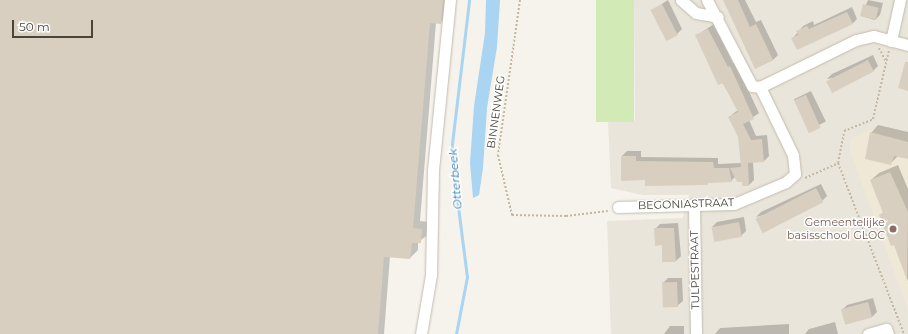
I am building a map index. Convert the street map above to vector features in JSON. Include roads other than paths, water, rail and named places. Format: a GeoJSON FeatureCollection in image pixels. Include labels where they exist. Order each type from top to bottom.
{"type":"FeatureCollection","features":[{"type":"Feature","properties":{"kind":"street"},"geometry":{"type":"LineString","coordinates":[[421,334],[431,275],[433,170],[450,0]]}},
{"type":"Feature","properties":{"kind":"street"},"geometry":{"type":"LineString","coordinates":[[681,0],[696,13],[718,17]]}},
{"type":"Feature","properties":{"kind":"street"},"geometry":{"type":"LineString","coordinates":[[707,0],[718,17],[752,86],[760,87],[856,40],[874,36],[908,45]]}},
{"type":"Feature","properties":{"kind":"street"},"geometry":{"type":"LineString","coordinates":[[891,41],[900,0]]}},
{"type":"Feature","properties":{"kind":"street","name":"BEGONIASTRAAT"},"geometry":{"type":"LineString","coordinates":[[618,207],[734,204],[786,182],[795,174],[793,155],[760,87]]}},
{"type":"Feature","properties":{"kind":"street","name":"TULPESTRAAT"},"geometry":{"type":"LineString","coordinates":[[694,206],[696,334]]}},
{"type":"Feature","properties":{"kind":"street"},"geometry":{"type":"LineString","coordinates":[[868,334],[886,329],[888,334]]}},
{"type":"Feature","properties":{"kind":"water"},"geometry":{"type":"Polygon","coordinates":[[[486,0],[500,0],[497,47],[487,108],[483,168],[479,195],[473,198],[470,163],[474,106],[485,33],[486,0]]]}},
{"type":"Feature","properties":{"kind":"waterway","name":"Otterbeek"},"geometry":{"type":"LineString","coordinates":[[456,334],[467,277],[451,152],[469,0]]}},
{"type":"Feature","properties":{"kind":"place","name":"Gemeentelijke basisschool GLOC"},"geometry":{"type":"Point","coordinates":[893,229]}}]}
